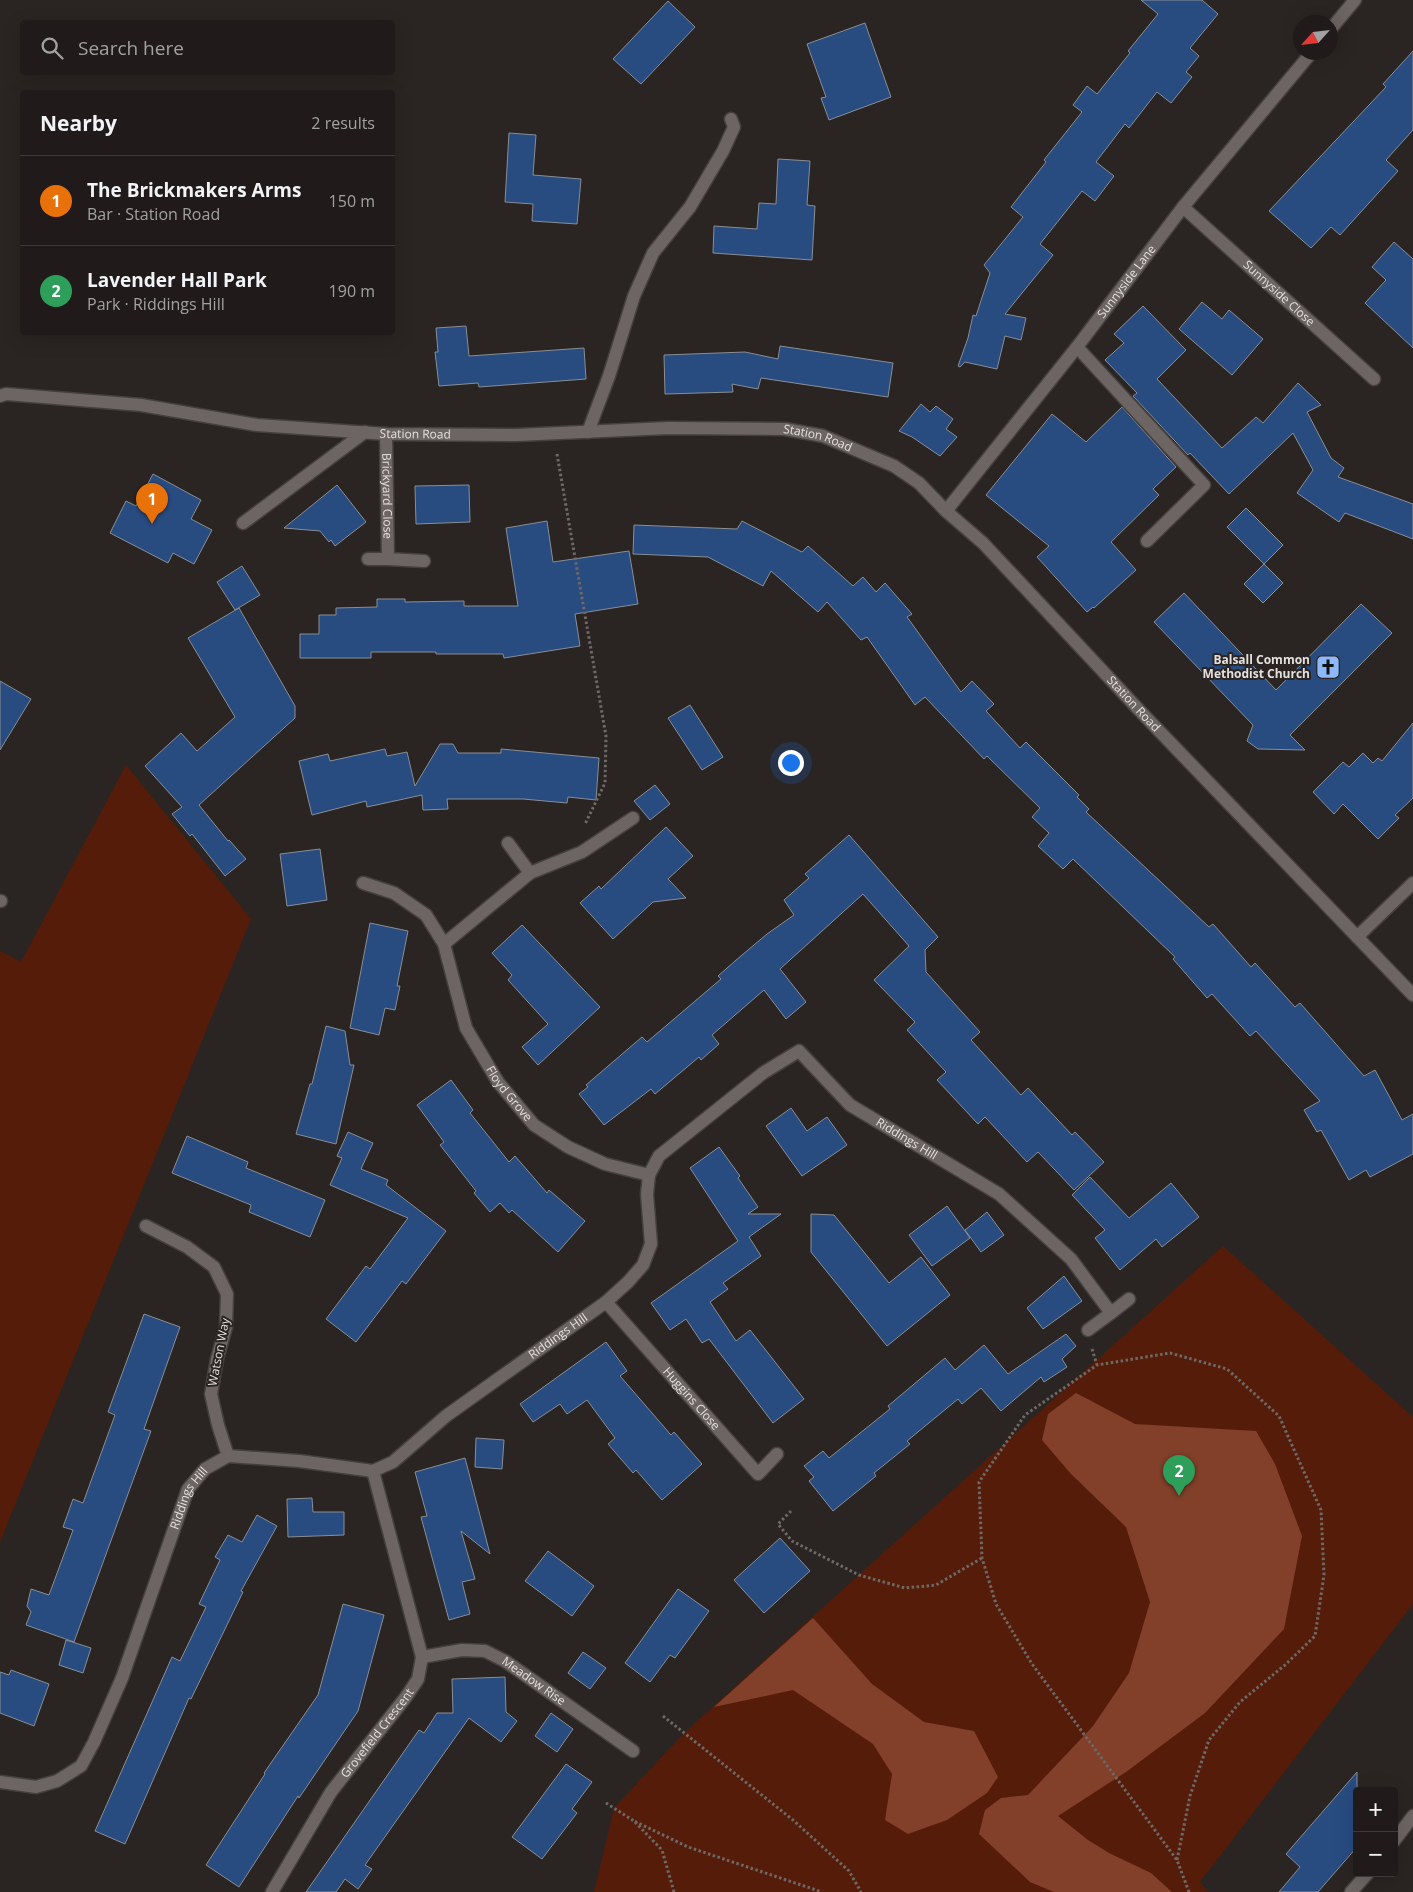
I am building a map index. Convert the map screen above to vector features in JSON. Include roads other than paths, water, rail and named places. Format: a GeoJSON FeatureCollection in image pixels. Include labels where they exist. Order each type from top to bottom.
{"type":"FeatureCollection","features":[{"type":"Feature","properties":{"kind":"street"},"geometry":{"type":"LineString","coordinates":[[1338,20],[1354,0]]}},
{"type":"Feature","properties":{"kind":"street","name":"Sunnyside Lane"},"geometry":{"type":"LineString","coordinates":[[946,511],[1077,347],[1183,207],[1305,60]]}},
{"type":"Feature","properties":{"kind":"street"},"geometry":{"type":"LineString","coordinates":[[588,432],[609,376],[634,296],[653,253],[690,207],[723,151],[734,127],[731,119]]}},
{"type":"Feature","properties":{"kind":"street","name":"Sunnyside Close"},"geometry":{"type":"LineString","coordinates":[[1183,207],[1374,379]]}},
{"type":"Feature","properties":{"kind":"street"},"geometry":{"type":"LineString","coordinates":[[1077,347],[1204,484],[1147,541]]}},
{"type":"Feature","properties":{"kind":"street","name":"Station Road"},"geometry":{"type":"LineString","coordinates":[[0,396],[6,394],[141,405],[257,425],[386,434],[516,435],[668,428],[750,428],[785,429],[824,436],[894,466],[919,483],[946,511],[983,543],[1140,711],[1413,995]]}},
{"type":"Feature","properties":{"kind":"street"},"geometry":{"type":"LineString","coordinates":[[243,523],[365,432]]}},
{"type":"Feature","properties":{"kind":"street","name":"Brickyard Close"},"geometry":{"type":"LineString","coordinates":[[386,434],[388,559]]}},
{"type":"Feature","properties":{"kind":"street"},"geometry":{"type":"LineString","coordinates":[[368,559],[424,561]]}},
{"type":"Feature","properties":{"kind":"street"},"geometry":{"type":"LineString","coordinates":[[444,944],[530,873],[582,852],[633,818]]}},
{"type":"Feature","properties":{"kind":"street"},"geometry":{"type":"LineString","coordinates":[[508,843],[530,873]]}},
{"type":"Feature","properties":{"kind":"street","name":"Floyd Grove"},"geometry":{"type":"LineString","coordinates":[[363,883],[394,893],[426,915],[444,944],[466,1028],[498,1082],[534,1125],[568,1147],[605,1164],[649,1175]]}},
{"type":"Feature","properties":{"kind":"street"},"geometry":{"type":"LineString","coordinates":[[1357,937],[1413,883]]}},
{"type":"Feature","properties":{"kind":"street","name":"Riddings Hill"},"geometry":{"type":"LineString","coordinates":[[373,1471],[393,1462],[446,1416],[606,1302],[628,1282],[643,1265],[651,1244],[647,1194],[649,1175],[660,1156],[763,1073],[798,1051],[850,1105],[934,1153],[999,1194],[1071,1259],[1111,1313]]}},
{"type":"Feature","properties":{"kind":"street","name":"Watson Way"},"geometry":{"type":"LineString","coordinates":[[146,1226],[187,1247],[214,1267],[227,1294],[226,1327],[217,1359],[211,1394],[228,1456]]}},
{"type":"Feature","properties":{"kind":"street"},"geometry":{"type":"LineString","coordinates":[[1088,1330],[1130,1299]]}},
{"type":"Feature","properties":{"kind":"street","name":"Huggins Close"},"geometry":{"type":"LineString","coordinates":[[606,1302],[758,1474],[777,1454]]}},
{"type":"Feature","properties":{"kind":"street"},"geometry":{"type":"LineString","coordinates":[[228,1456],[299,1461],[373,1471]]}},
{"type":"Feature","properties":{"kind":"street","name":"Riddings Hill"},"geometry":{"type":"LineString","coordinates":[[0,1782],[36,1787],[58,1781],[81,1766],[94,1742],[122,1678],[188,1489],[205,1469],[228,1456]]}},
{"type":"Feature","properties":{"kind":"street","name":"Grovefield Crescent"},"geometry":{"type":"LineString","coordinates":[[272,1892],[331,1792],[418,1679],[422,1657],[373,1471]]}},
{"type":"Feature","properties":{"kind":"street","name":"Meadow Rise"},"geometry":{"type":"LineString","coordinates":[[422,1657],[462,1650],[485,1651],[505,1662],[633,1751]]}},
{"type":"Feature","properties":{"kind":"street"},"geometry":{"type":"LineString","coordinates":[[1398,1836],[1413,1816]]}},
{"type":"Feature","properties":{"kind":"street"},"geometry":{"type":"LineString","coordinates":[[1351,1892],[1364,1877]]}},
{"type":"Feature","properties":{"kind":"place","name":"The Brickmakers Arms"},"geometry":{"type":"Point","coordinates":[152,524]}},
{"type":"Feature","properties":{"kind":"place","name":"Balsall Common Methodist Church"},"geometry":{"type":"Point","coordinates":[1328,667]}},
{"type":"Feature","properties":{"kind":"place","name":"Lavender Hall Park"},"geometry":{"type":"Point","coordinates":[1179,1496]}}]}
